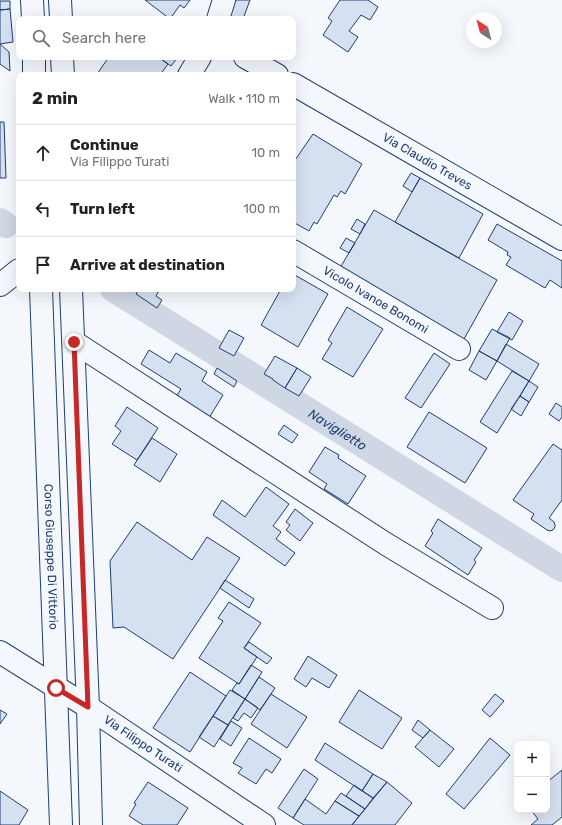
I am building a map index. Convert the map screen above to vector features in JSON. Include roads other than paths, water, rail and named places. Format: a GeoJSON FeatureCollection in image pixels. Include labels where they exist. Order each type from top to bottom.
{"type":"FeatureCollection","features":[{"type":"Feature","properties":{"kind":"street"},"geometry":{"type":"LineString","coordinates":[[32,0],[33,16]]}},
{"type":"Feature","properties":{"kind":"street"},"geometry":{"type":"LineString","coordinates":[[60,0],[61,16]]}},
{"type":"Feature","properties":{"kind":"street"},"geometry":{"type":"LineString","coordinates":[[219,16],[224,0]]}},
{"type":"Feature","properties":{"kind":"street"},"geometry":{"type":"LineString","coordinates":[[34,60],[34,72]]}},
{"type":"Feature","properties":{"kind":"street"},"geometry":{"type":"LineString","coordinates":[[62,60],[63,72]]}},
{"type":"Feature","properties":{"kind":"street"},"geometry":{"type":"LineString","coordinates":[[191,72],[198,60]]}},
{"type":"Feature","properties":{"kind":"street"},"geometry":{"type":"LineString","coordinates":[[251,60],[272,72]]}},
{"type":"Feature","properties":{"kind":"street","name":"Via Claudio Treves"},"geometry":{"type":"LineString","coordinates":[[296,86],[562,239]]}},
{"type":"Feature","properties":{"kind":"street","name":"Vicolo Ivanoe Bonomi"},"geometry":{"type":"LineString","coordinates":[[296,253],[459,348]]}},
{"type":"Feature","properties":{"kind":"street"},"geometry":{"type":"LineString","coordinates":[[0,285],[16,272]]}},
{"type":"Feature","properties":{"kind":"street","name":"Corso Giuseppe Di Vittorio"},"geometry":{"type":"LineString","coordinates":[[40,292],[61,825]]}},
{"type":"Feature","properties":{"kind":"street"},"geometry":{"type":"LineString","coordinates":[[72,292],[91,825]]}},
{"type":"Feature","properties":{"kind":"street"},"geometry":{"type":"LineString","coordinates":[[74,342],[380,539],[492,608]]}},
{"type":"Feature","properties":{"kind":"street","name":"Via Filippo Turati"},"geometry":{"type":"LineString","coordinates":[[0,652],[88,707],[264,825]]}},
{"type":"Feature","properties":{"kind":"waterway","name":"Naviglietto"},"geometry":{"type":"LineString","coordinates":[[0,221],[6,225]]}},
{"type":"Feature","properties":{"kind":"waterway","name":"Naviglietto"},"geometry":{"type":"LineString","coordinates":[[118,292],[562,569]]}}]}
